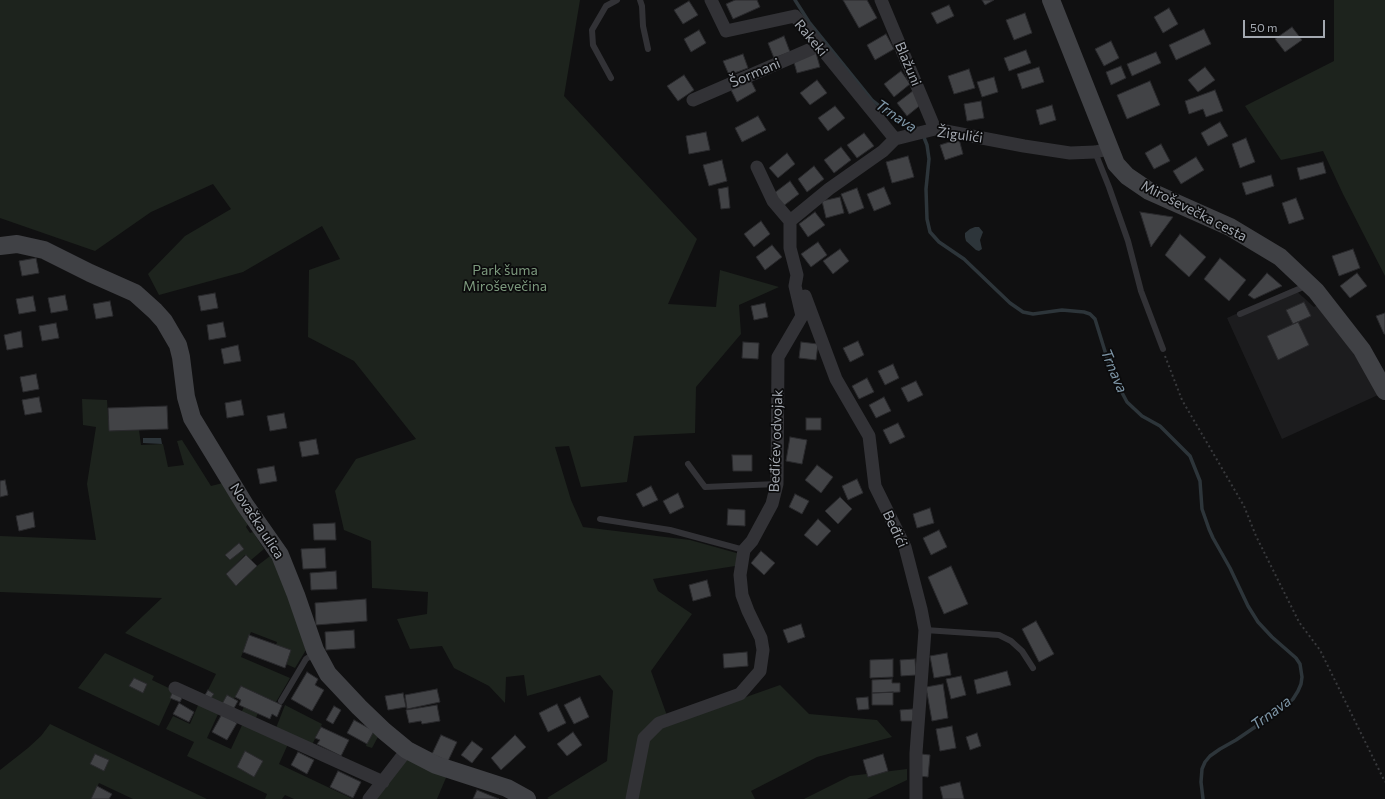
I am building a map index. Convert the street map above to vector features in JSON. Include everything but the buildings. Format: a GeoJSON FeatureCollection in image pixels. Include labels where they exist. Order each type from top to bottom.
{"type":"FeatureCollection","features":[{"type":"Feature","properties":{"kind":"street","name":"Rakeki"},"geometry":{"type":"LineString","coordinates":[[710,0],[726,31],[795,16],[895,140]]}},
{"type":"Feature","properties":{"kind":"street","name":"Blažuni"},"geometry":{"type":"LineString","coordinates":[[881,0],[933,130]]}},
{"type":"Feature","properties":{"kind":"street","name":"Miroševečka cesta"},"geometry":{"type":"LineString","coordinates":[[1051,0],[1102,151],[1127,176],[1149,192],[1230,227],[1280,257],[1316,291],[1362,350],[1385,391]]}},
{"type":"Feature","properties":{"kind":"street","name":"Šormani"},"geometry":{"type":"LineString","coordinates":[[693,100],[818,46]]}},
{"type":"Feature","properties":{"kind":"street","name":"Žigulići"},"geometry":{"type":"LineString","coordinates":[[790,221],[829,189],[883,152],[895,140],[933,130],[1070,153],[1102,151]]}},
{"type":"Feature","properties":{"kind":"street"},"geometry":{"type":"LineString","coordinates":[[757,166],[773,201],[790,221]]}},
{"type":"Feature","properties":{"kind":"street","name":"Beđićev odvojak"},"geometry":{"type":"LineString","coordinates":[[632,799],[644,738],[659,723],[740,694],[760,671],[764,650],[761,638],[742,595],[740,575],[744,550],[752,541],[772,504],[777,484],[778,357],[802,316],[795,286],[797,276],[790,248],[790,221]]}},
{"type":"Feature","properties":{"kind":"street","name":"Novačka ulica"},"geometry":{"type":"LineString","coordinates":[[0,246],[17,244],[44,250],[135,293],[155,311],[164,321],[178,345],[186,397],[192,418],[245,505],[280,555],[316,652],[328,674],[384,731],[407,750],[436,765],[507,788],[527,799]]}},
{"type":"Feature","properties":{"kind":"street","name":"Beđići"},"geometry":{"type":"LineString","coordinates":[[797,276],[836,379],[869,436],[875,486],[905,547],[921,609],[925,630],[916,753],[916,799]]}},
{"type":"Feature","properties":{"kind":"street"},"geometry":{"type":"LineString","coordinates":[[175,688],[383,782]]}},
{"type":"Feature","properties":{"kind":"street"},"geometry":{"type":"LineString","coordinates":[[369,799],[407,750]]}},
{"type":"Feature","properties":{"kind":"lane"},"geometry":{"type":"LineString","coordinates":[[611,78],[593,45],[592,30],[606,6],[617,0]]}},
{"type":"Feature","properties":{"kind":"lane"},"geometry":{"type":"LineString","coordinates":[[640,0],[642,6],[643,26],[648,49]]}},
{"type":"Feature","properties":{"kind":"lane"},"geometry":{"type":"LineString","coordinates":[[1102,151],[1110,187],[1141,291],[1162,349]]}},
{"type":"Feature","properties":{"kind":"lane"},"geometry":{"type":"LineString","coordinates":[[1240,314],[1309,284]]}},
{"type":"Feature","properties":{"kind":"lane"},"geometry":{"type":"LineString","coordinates":[[688,464],[705,487],[777,484]]}},
{"type":"Feature","properties":{"kind":"lane"},"geometry":{"type":"LineString","coordinates":[[600,519],[670,530],[744,550]]}},
{"type":"Feature","properties":{"kind":"lane"},"geometry":{"type":"LineString","coordinates":[[925,630],[1000,635],[1011,641],[1022,651],[1032,668]]}},
{"type":"Feature","properties":{"kind":"lane"},"geometry":{"type":"LineString","coordinates":[[281,701],[306,659],[316,652]]}},
{"type":"Feature","properties":{"kind":"path"},"geometry":{"type":"LineString","coordinates":[[1162,349],[1182,400],[1244,506],[1256,536],[1299,622],[1320,650],[1385,782]]}},
{"type":"Feature","properties":{"kind":"shaded area"},"geometry":{"type":"Polygon","coordinates":[[[975,227],[979,227],[983,232],[980,240],[982,249],[979,251],[966,241],[965,237],[965,233],[975,227]]]}},
{"type":"Feature","properties":{"kind":"shaded area"},"geometry":{"type":"Polygon","coordinates":[[[1293,288],[1314,307],[1318,305],[1371,379],[1378,395],[1282,439],[1227,318],[1293,288]]]}},
{"type":"Feature","properties":{"kind":"shaded area"},"geometry":{"type":"Polygon","coordinates":[[[143,438],[161,438],[162,444],[143,443],[143,438]]]}},
{"type":"Feature","properties":{"kind":"green space","name":"Park šuma Miroševečina"},"geometry":{"type":"Polygon","coordinates":[[[0,0],[580,0],[564,96],[697,239],[668,304],[716,307],[720,270],[779,287],[739,305],[741,334],[696,387],[695,433],[634,436],[627,482],[581,487],[569,446],[555,447],[571,500],[583,527],[690,540],[740,554],[735,566],[653,579],[658,591],[692,614],[651,671],[670,724],[780,685],[809,714],[877,720],[892,737],[817,757],[751,791],[755,799],[547,798],[607,761],[613,691],[600,675],[527,696],[524,675],[506,677],[505,703],[489,686],[454,668],[442,646],[410,649],[397,619],[427,614],[428,592],[372,588],[371,541],[344,530],[335,491],[356,459],[416,439],[354,361],[308,337],[309,270],[340,259],[322,226],[243,272],[159,295],[148,274],[185,236],[231,209],[213,184],[151,212],[95,251],[0,218],[0,0]]]}},
{"type":"Feature","properties":{"kind":"green space"},"geometry":{"type":"Polygon","coordinates":[[[1334,0],[1385,0],[1385,276],[1323,151],[1281,160],[1245,106],[1334,61],[1334,0]]]}},
{"type":"Feature","properties":{"kind":"green space"},"geometry":{"type":"Polygon","coordinates":[[[82,399],[107,400],[109,431],[139,430],[141,445],[163,444],[168,467],[184,465],[177,441],[182,440],[211,486],[223,483],[248,524],[246,527],[250,533],[253,532],[264,549],[251,560],[245,555],[226,574],[237,585],[270,556],[272,560],[276,557],[306,650],[295,668],[286,664],[291,650],[276,645],[277,642],[251,632],[241,657],[290,678],[276,702],[241,686],[234,699],[222,704],[211,698],[214,694],[208,690],[216,674],[125,633],[162,598],[0,592],[0,536],[96,540],[87,484],[96,427],[83,425],[82,399]]]}},
{"type":"Feature","properties":{"kind":"green space"},"geometry":{"type":"Polygon","coordinates":[[[105,653],[154,676],[152,680],[175,691],[159,726],[78,688],[105,653]]]}},
{"type":"Feature","properties":{"kind":"green space"},"geometry":{"type":"Polygon","coordinates":[[[199,703],[219,712],[207,738],[231,749],[243,723],[288,744],[279,764],[353,799],[294,799],[285,795],[282,799],[265,799],[267,794],[187,756],[194,742],[166,729],[173,716],[190,724],[199,703]]]}},
{"type":"Feature","properties":{"kind":"green space"},"geometry":{"type":"Polygon","coordinates":[[[285,705],[322,724],[312,745],[276,728],[285,705]]]}},
{"type":"Feature","properties":{"kind":"green space"},"geometry":{"type":"Polygon","coordinates":[[[244,707],[258,713],[255,720],[241,713],[244,707]]]}},
{"type":"Feature","properties":{"kind":"green space"},"geometry":{"type":"Polygon","coordinates":[[[50,724],[207,799],[133,799],[99,783],[91,799],[0,799],[0,770],[28,748],[41,736],[50,724]]]}},
{"type":"Feature","properties":{"kind":"green space"},"geometry":{"type":"Polygon","coordinates":[[[368,726],[379,735],[372,748],[366,746],[368,739],[368,726]]]}},
{"type":"Feature","properties":{"kind":"green space"},"geometry":{"type":"Polygon","coordinates":[[[406,758],[448,773],[437,799],[372,799],[406,758]]]}},
{"type":"Feature","properties":{"kind":"green space"},"geometry":{"type":"Polygon","coordinates":[[[907,769],[907,780],[867,799],[804,799],[850,776],[907,769]]]}},
{"type":"Feature","properties":{"kind":"waterway","name":"Trnava"},"geometry":{"type":"LineString","coordinates":[[795,0],[809,22],[872,100],[892,116],[914,126],[919,130]]}},
{"type":"Feature","properties":{"kind":"waterway","name":"Trnava"},"geometry":{"type":"LineString","coordinates":[[923,135],[927,145],[929,159],[926,189],[927,219],[930,232],[939,242],[964,259],[1010,303],[1023,312],[1033,314],[1062,310],[1084,312],[1090,314],[1095,319],[1112,374],[1127,402],[1142,416],[1160,426],[1190,456],[1200,481],[1202,509],[1209,529],[1248,606],[1258,622],[1272,637],[1296,658],[1300,664],[1302,677],[1301,684],[1293,699],[1283,708],[1210,756],[1205,762],[1202,769],[1201,782],[1203,799]]}}]}
